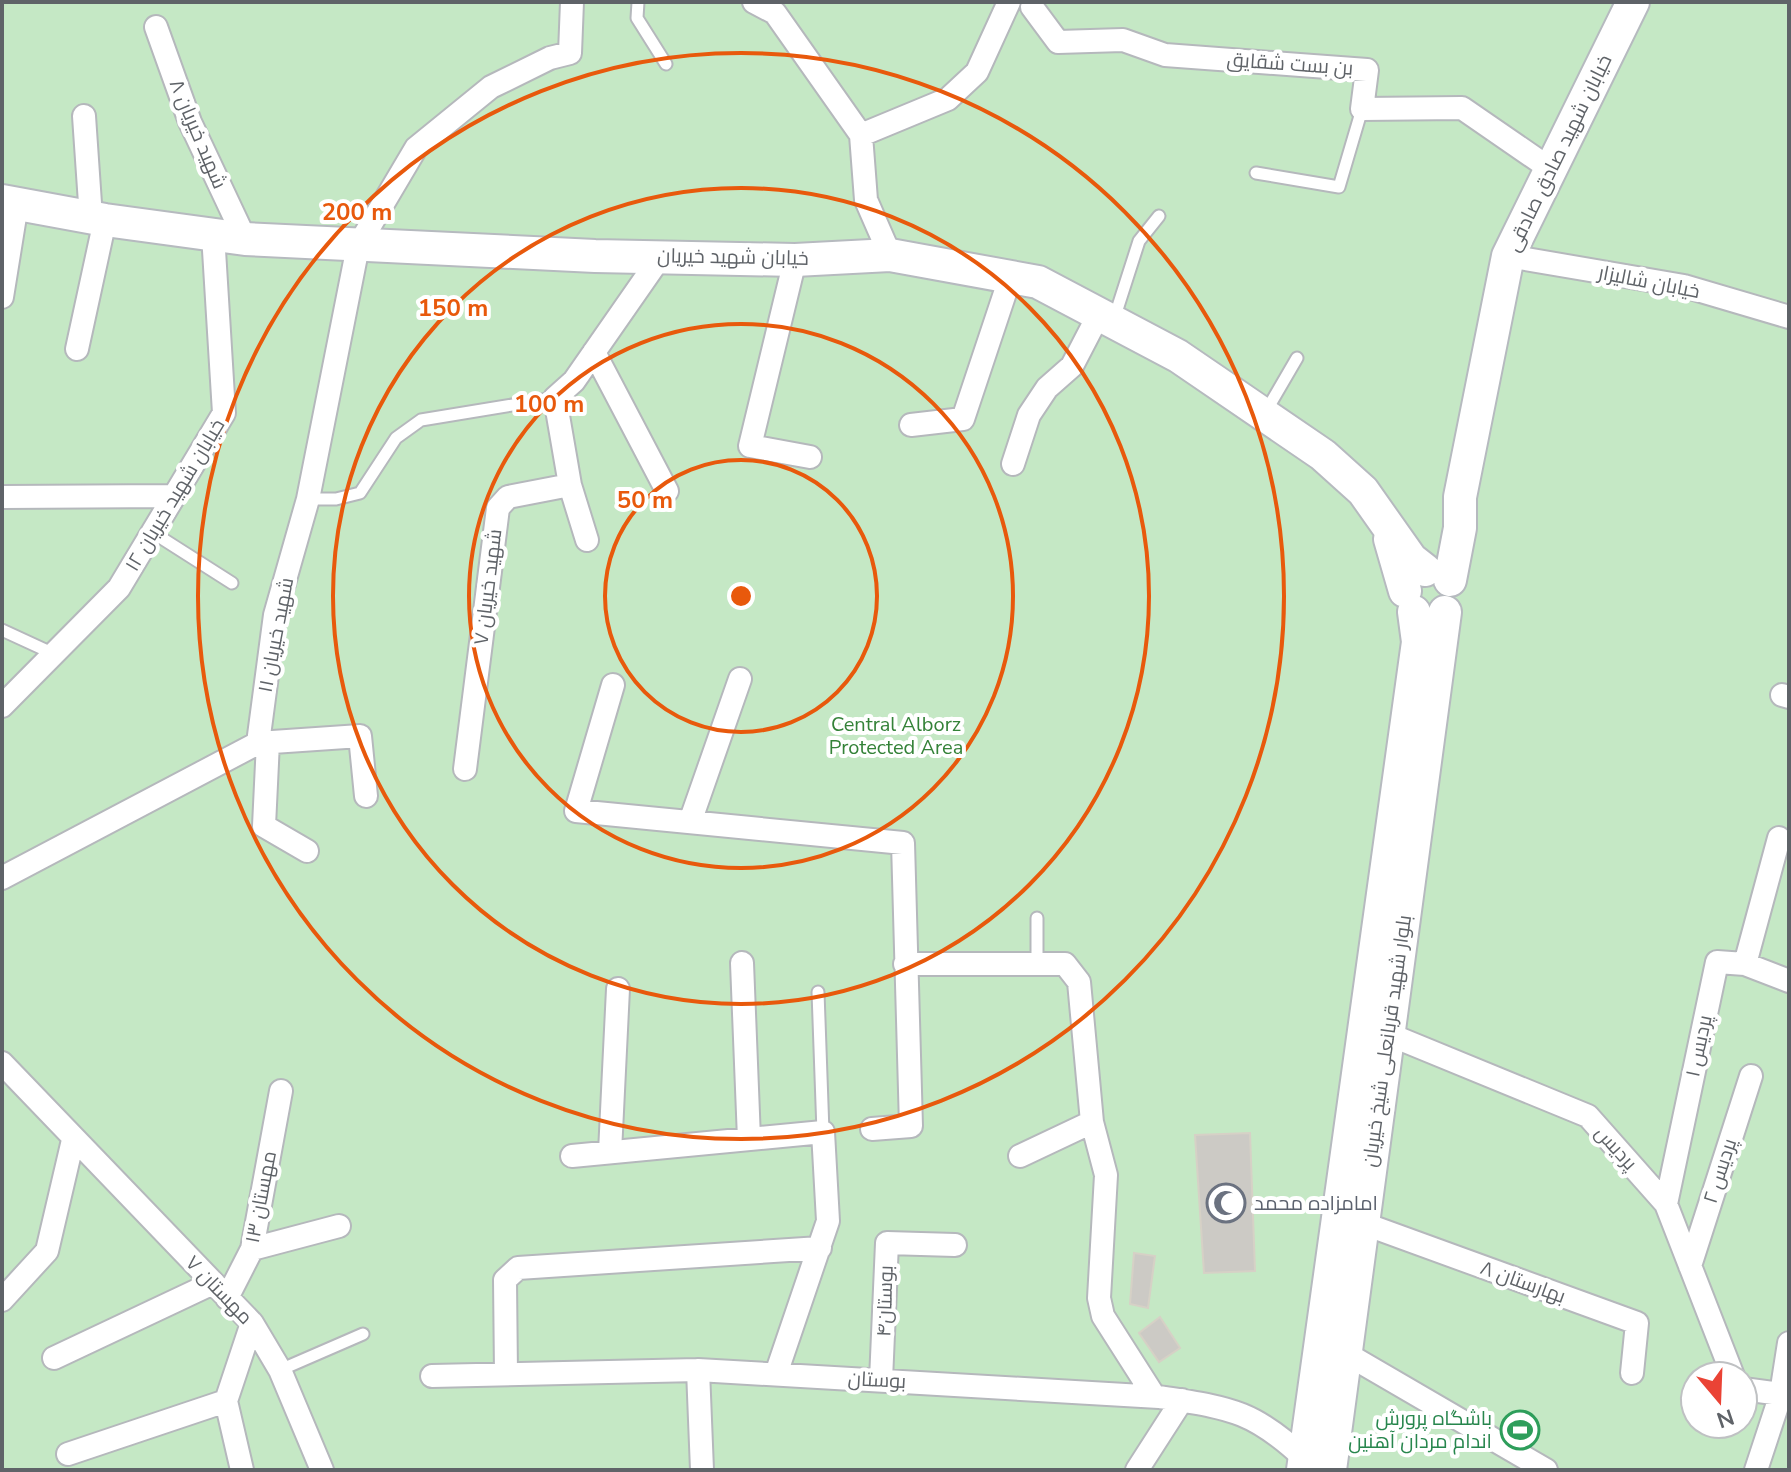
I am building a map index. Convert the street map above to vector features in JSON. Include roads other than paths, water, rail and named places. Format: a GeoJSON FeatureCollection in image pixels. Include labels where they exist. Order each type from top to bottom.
{"type":"FeatureCollection","features":[{"type":"Feature","properties":{"kind":"street","name":"شهید خیریان ۱۱"},"geometry":{"type":"LineString","coordinates":[[307,851],[264,826],[263,743],[275,615],[308,499],[358,246],[416,148],[491,87],[550,58],[570,53],[572,2]]}},
{"type":"Feature","properties":{"kind":"street"},"geometry":{"type":"LineString","coordinates":[[754,2],[775,13],[861,135],[866,200],[890,255]]}},
{"type":"Feature","properties":{"kind":"street"},"geometry":{"type":"LineString","coordinates":[[861,135],[948,99],[977,72],[1009,2]]}},
{"type":"Feature","properties":{"kind":"street","name":"خیابان شهید صادق صادقی"},"geometry":{"type":"LineString","coordinates":[[1411,768],[1418,642],[1429,589],[1460,528],[1460,497],[1508,256],[1633,2]]}},
{"type":"Feature","properties":{"kind":"street","name":"بن بست شقایق"},"geometry":{"type":"LineString","coordinates":[[1032,7],[1058,42],[1123,40],[1165,55],[1367,70],[1362,109]]}},
{"type":"Feature","properties":{"kind":"street","name":"شهید خیریان ۸"},"geometry":{"type":"LineString","coordinates":[[156,27],[190,122],[245,239]]}},
{"type":"Feature","properties":{"kind":"street"},"geometry":{"type":"LineString","coordinates":[[1362,109],[1462,108],[1552,170]]}},
{"type":"Feature","properties":{"kind":"street"},"geometry":{"type":"LineString","coordinates":[[77,349],[98,219],[84,116]]}},
{"type":"Feature","properties":{"kind":"street","name":"خیابان شهید خیریان"},"geometry":{"type":"LineString","coordinates":[[9,202],[98,219],[245,239],[358,246],[795,260],[890,255],[1038,282],[1178,356],[1323,455],[1363,491],[1429,589]]}},
{"type":"Feature","properties":{"kind":"street"},"geometry":{"type":"LineString","coordinates":[[2,297],[9,202]]}},
{"type":"Feature","properties":{"kind":"street"},"geometry":{"type":"LineString","coordinates":[[846,257],[874,223]]}},
{"type":"Feature","properties":{"kind":"street","name":"خیابان شهید خیریان ۱۲"},"geometry":{"type":"LineString","coordinates":[[2,706],[119,588],[224,413],[213,234]]}},
{"type":"Feature","properties":{"kind":"street"},"geometry":{"type":"LineString","coordinates":[[587,540],[570,485],[555,398],[574,381],[661,256]]}},
{"type":"Feature","properties":{"kind":"street","name":"خیابان شالیزار"},"geometry":{"type":"LineString","coordinates":[[1508,256],[1684,286],[1789,317]]}},
{"type":"Feature","properties":{"kind":"street"},"geometry":{"type":"LineString","coordinates":[[795,260],[750,446],[810,457]]}},
{"type":"Feature","properties":{"kind":"street"},"geometry":{"type":"LineString","coordinates":[[911,425],[963,419],[1011,275]]}},
{"type":"Feature","properties":{"kind":"street"},"geometry":{"type":"LineString","coordinates":[[1013,464],[1029,415],[1047,388],[1072,366],[1107,316]]}},
{"type":"Feature","properties":{"kind":"street"},"geometry":{"type":"LineString","coordinates":[[594,352],[667,491]]}},
{"type":"Feature","properties":{"kind":"street","name":"شهید خیریان ۷"},"geometry":{"type":"LineString","coordinates":[[465,769],[498,508],[508,497],[570,485]]}},
{"type":"Feature","properties":{"kind":"street"},"geometry":{"type":"LineString","coordinates":[[2,497],[173,496]]}},
{"type":"Feature","properties":{"kind":"street"},"geometry":{"type":"LineString","coordinates":[[690,822],[740,679]]}},
{"type":"Feature","properties":{"kind":"street"},"geometry":{"type":"LineString","coordinates":[[613,685],[576,811],[903,843],[911,1126],[872,1129]]}},
{"type":"Feature","properties":{"kind":"street"},"geometry":{"type":"LineString","coordinates":[[2,878],[263,743],[360,736],[366,796]]}},
{"type":"Feature","properties":{"kind":"street"},"geometry":{"type":"LineString","coordinates":[[1313,1466],[1350,1221],[1411,768]]}},
{"type":"Feature","properties":{"kind":"street","name":"بلوار شهید قربانعلی شیخ خیریان"},"geometry":{"type":"LineString","coordinates":[[1313,1466],[1345,1353],[1350,1221],[1388,1034],[1411,768]]}},
{"type":"Feature","properties":{"kind":"street"},"geometry":{"type":"LineString","coordinates":[[1779,838],[1745,964],[1789,981]]}},
{"type":"Feature","properties":{"kind":"street","name":"پردیس ۱"},"geometry":{"type":"LineString","coordinates":[[1666,1204],[1717,962],[1745,964]]}},
{"type":"Feature","properties":{"kind":"street"},"geometry":{"type":"LineString","coordinates":[[742,963],[749,1139]]}},
{"type":"Feature","properties":{"kind":"street"},"geometry":{"type":"LineString","coordinates":[[905,964],[1065,964],[1079,982],[1092,1122],[1106,1175],[1099,1298],[1103,1316],[1154,1396]]}},
{"type":"Feature","properties":{"kind":"street"},"geometry":{"type":"LineString","coordinates":[[610,1152],[618,989]]}},
{"type":"Feature","properties":{"kind":"street","name":"پردیس"},"geometry":{"type":"LineString","coordinates":[[1388,1034],[1588,1116],[1666,1204],[1727,1360]]}},
{"type":"Feature","properties":{"kind":"street"},"geometry":{"type":"LineString","coordinates":[[2,1063],[73,1140],[47,1251],[2,1300]]}},
{"type":"Feature","properties":{"kind":"street","name":"پردیس ۲"},"geometry":{"type":"LineString","coordinates":[[1690,1266],[1751,1076]]}},
{"type":"Feature","properties":{"kind":"street","name":"مهستان ۱۳"},"geometry":{"type":"LineString","coordinates":[[220,1290],[252,1249],[281,1091]]}},
{"type":"Feature","properties":{"kind":"street"},"geometry":{"type":"LineString","coordinates":[[1020,1156],[1092,1122]]}},
{"type":"Feature","properties":{"kind":"street"},"geometry":{"type":"LineString","coordinates":[[572,1156],[823,1132],[828,1221],[776,1374]]}},
{"type":"Feature","properties":{"kind":"street","name":"مهستان ۷"},"geometry":{"type":"LineString","coordinates":[[73,1140],[252,1323],[280,1370],[322,1470]]}},
{"type":"Feature","properties":{"kind":"street","name":"بهارستان ۸"},"geometry":{"type":"LineString","coordinates":[[1350,1221],[1637,1323],[1632,1373]]}},
{"type":"Feature","properties":{"kind":"street"},"geometry":{"type":"LineString","coordinates":[[252,1249],[339,1226]]}},
{"type":"Feature","properties":{"kind":"street","name":"بوستان۴"},"geometry":{"type":"LineString","coordinates":[[881,1380],[887,1243],[955,1245]]}},
{"type":"Feature","properties":{"kind":"street"},"geometry":{"type":"LineString","coordinates":[[506,1374],[505,1280],[518,1268],[820,1248]]}},
{"type":"Feature","properties":{"kind":"street"},"geometry":{"type":"LineString","coordinates":[[54,1358],[220,1290]]}},
{"type":"Feature","properties":{"kind":"street"},"geometry":{"type":"LineString","coordinates":[[242,1470],[226,1401],[252,1323]]}},
{"type":"Feature","properties":{"kind":"street"},"geometry":{"type":"LineString","coordinates":[[1756,1470],[1785,1393],[1789,1343]]}},
{"type":"Feature","properties":{"kind":"street"},"geometry":{"type":"LineString","coordinates":[[1345,1353],[1546,1470]]}},
{"type":"Feature","properties":{"kind":"street"},"geometry":{"type":"LineString","coordinates":[[698,1370],[702,1470]]}},
{"type":"Feature","properties":{"kind":"street","name":"بوستان"},"geometry":{"type":"LineString","coordinates":[[432,1376],[698,1370],[1154,1396],[1235,1409],[1277,1433],[1313,1466]]}},
{"type":"Feature","properties":{"kind":"street"},"geometry":{"type":"LineString","coordinates":[[1759,1391],[1785,1393]]}},
{"type":"Feature","properties":{"kind":"street"},"geometry":{"type":"LineString","coordinates":[[1137,1470],[1182,1400]]}},
{"type":"Feature","properties":{"kind":"street"},"geometry":{"type":"LineString","coordinates":[[68,1454],[226,1401]]}},
{"type":"Feature","properties":{"kind":"lane"},"geometry":{"type":"LineString","coordinates":[[638,2],[637,18],[666,64]]}},
{"type":"Feature","properties":{"kind":"lane"},"geometry":{"type":"LineString","coordinates":[[1256,173],[1339,187],[1362,109]]}},
{"type":"Feature","properties":{"kind":"lane"},"geometry":{"type":"LineString","coordinates":[[1107,316],[1139,241],[1159,216]]}},
{"type":"Feature","properties":{"kind":"lane"},"geometry":{"type":"LineString","coordinates":[[1264,414],[1297,358]]}},
{"type":"Feature","properties":{"kind":"lane"},"geometry":{"type":"LineString","coordinates":[[308,499],[336,499],[360,493],[396,438],[421,420],[555,398]]}},
{"type":"Feature","properties":{"kind":"lane"},"geometry":{"type":"LineString","coordinates":[[152,532],[232,583]]}},
{"type":"Feature","properties":{"kind":"lane"},"geometry":{"type":"LineString","coordinates":[[2,630],[54,654]]}},
{"type":"Feature","properties":{"kind":"lane"},"geometry":{"type":"LineString","coordinates":[[1037,918],[1037,964]]}},
{"type":"Feature","properties":{"kind":"lane"},"geometry":{"type":"LineString","coordinates":[[818,992],[823,1132]]}},
{"type":"Feature","properties":{"kind":"lane"},"geometry":{"type":"LineString","coordinates":[[280,1370],[363,1334]]}},
{"type":"Feature","properties":{"kind":"place","name":"امامزاده محمد"},"geometry":{"type":"Point","coordinates":[1226,1203]}},
{"type":"Feature","properties":{"kind":"place","name":"باشگاه پرورش اندام مردان آهنین"},"geometry":{"type":"Point","coordinates":[1520,1430]}},
{"type":"Feature","properties":{"kind":"park label","name":"Central Alborz Protected Area"},"geometry":{"type":"Point","coordinates":[896,736]}}]}
